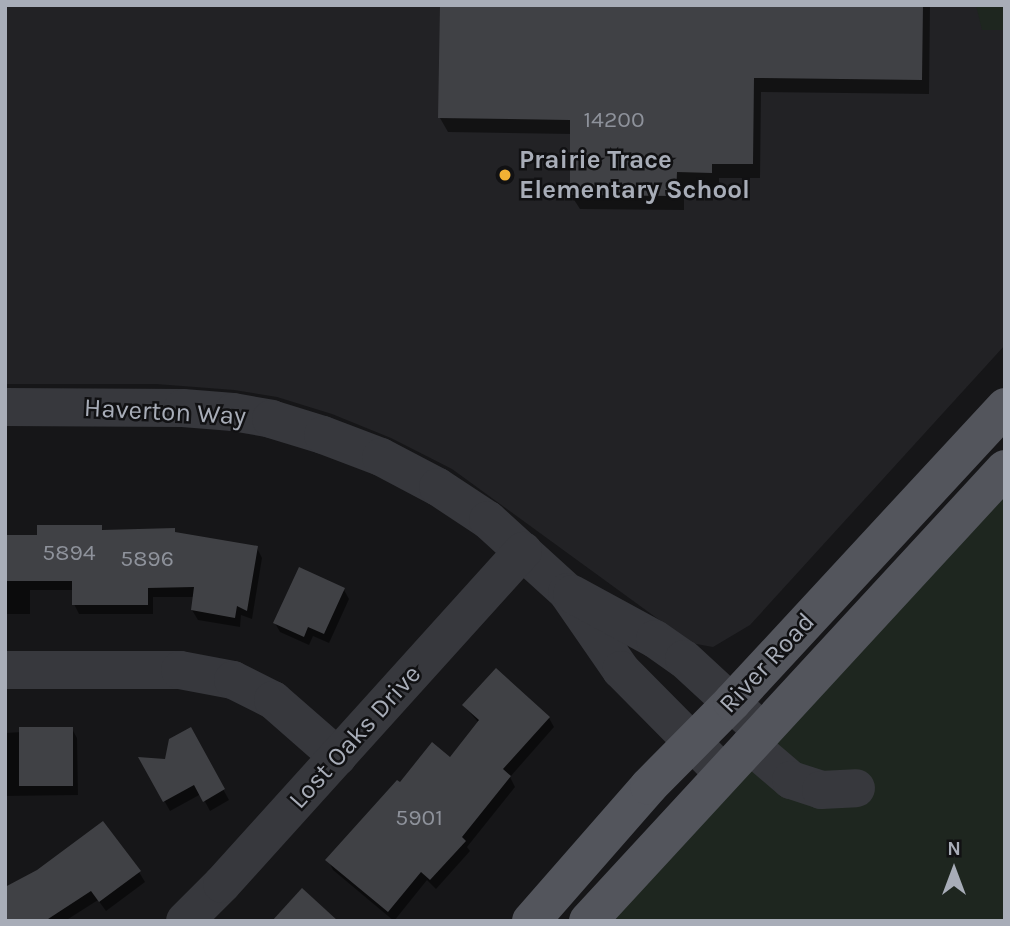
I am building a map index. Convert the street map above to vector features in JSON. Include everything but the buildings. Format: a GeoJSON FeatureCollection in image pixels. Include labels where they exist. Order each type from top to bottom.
{"type":"FeatureCollection","features":[{"type":"Feature","properties":{"kind":"main road","name":"River Road"},"geometry":{"type":"LineString","coordinates":[[531,921],[691,742],[732,702],[1005,407]]}},
{"type":"Feature","properties":{"kind":"main road","name":"River Road"},"geometry":{"type":"LineString","coordinates":[[588,921],[1005,470]]}},
{"type":"Feature","properties":{"kind":"street","name":"Haverton Way"},"geometry":{"type":"LineString","coordinates":[[5,407],[183,408],[271,419],[381,457],[438,487],[488,520],[568,592],[621,670],[723,773]]}},
{"type":"Feature","properties":{"kind":"street","name":"Lost Oaks Drive"},"geometry":{"type":"LineString","coordinates":[[185,921],[338,757],[523,551]]}},
{"type":"Feature","properties":{"kind":"street","name":"Haverton Way"},"geometry":{"type":"LineString","coordinates":[[568,592],[655,639],[684,659],[732,702],[756,738],[791,780],[821,790],[856,788]]}},
{"type":"Feature","properties":{"kind":"street"},"geometry":{"type":"LineString","coordinates":[[5,670],[180,670],[233,680],[273,700],[338,757]]}},
{"type":"Feature","properties":{"kind":"shaded area","name":"Prairie Trace Elementary School"},"geometry":{"type":"Polygon","coordinates":[[[5,5],[1005,5],[1005,345],[750,625],[713,647],[691,643],[452,469],[391,438],[332,414],[277,397],[234,390],[156,384],[5,384],[5,5]]]}},
{"type":"Feature","properties":{"kind":"shaded area"},"geometry":{"type":"Polygon","coordinates":[[[976,5],[1005,5],[1005,30],[982,30],[976,5]]]}},
{"type":"Feature","properties":{"kind":"shaded area"},"geometry":{"type":"Polygon","coordinates":[[[1005,470],[1005,921],[595,921],[1005,470]]]}},
{"type":"Feature","properties":{"kind":"place","name":"Prairie Trace Elementary School"},"geometry":{"type":"Point","coordinates":[505,175]}}]}
